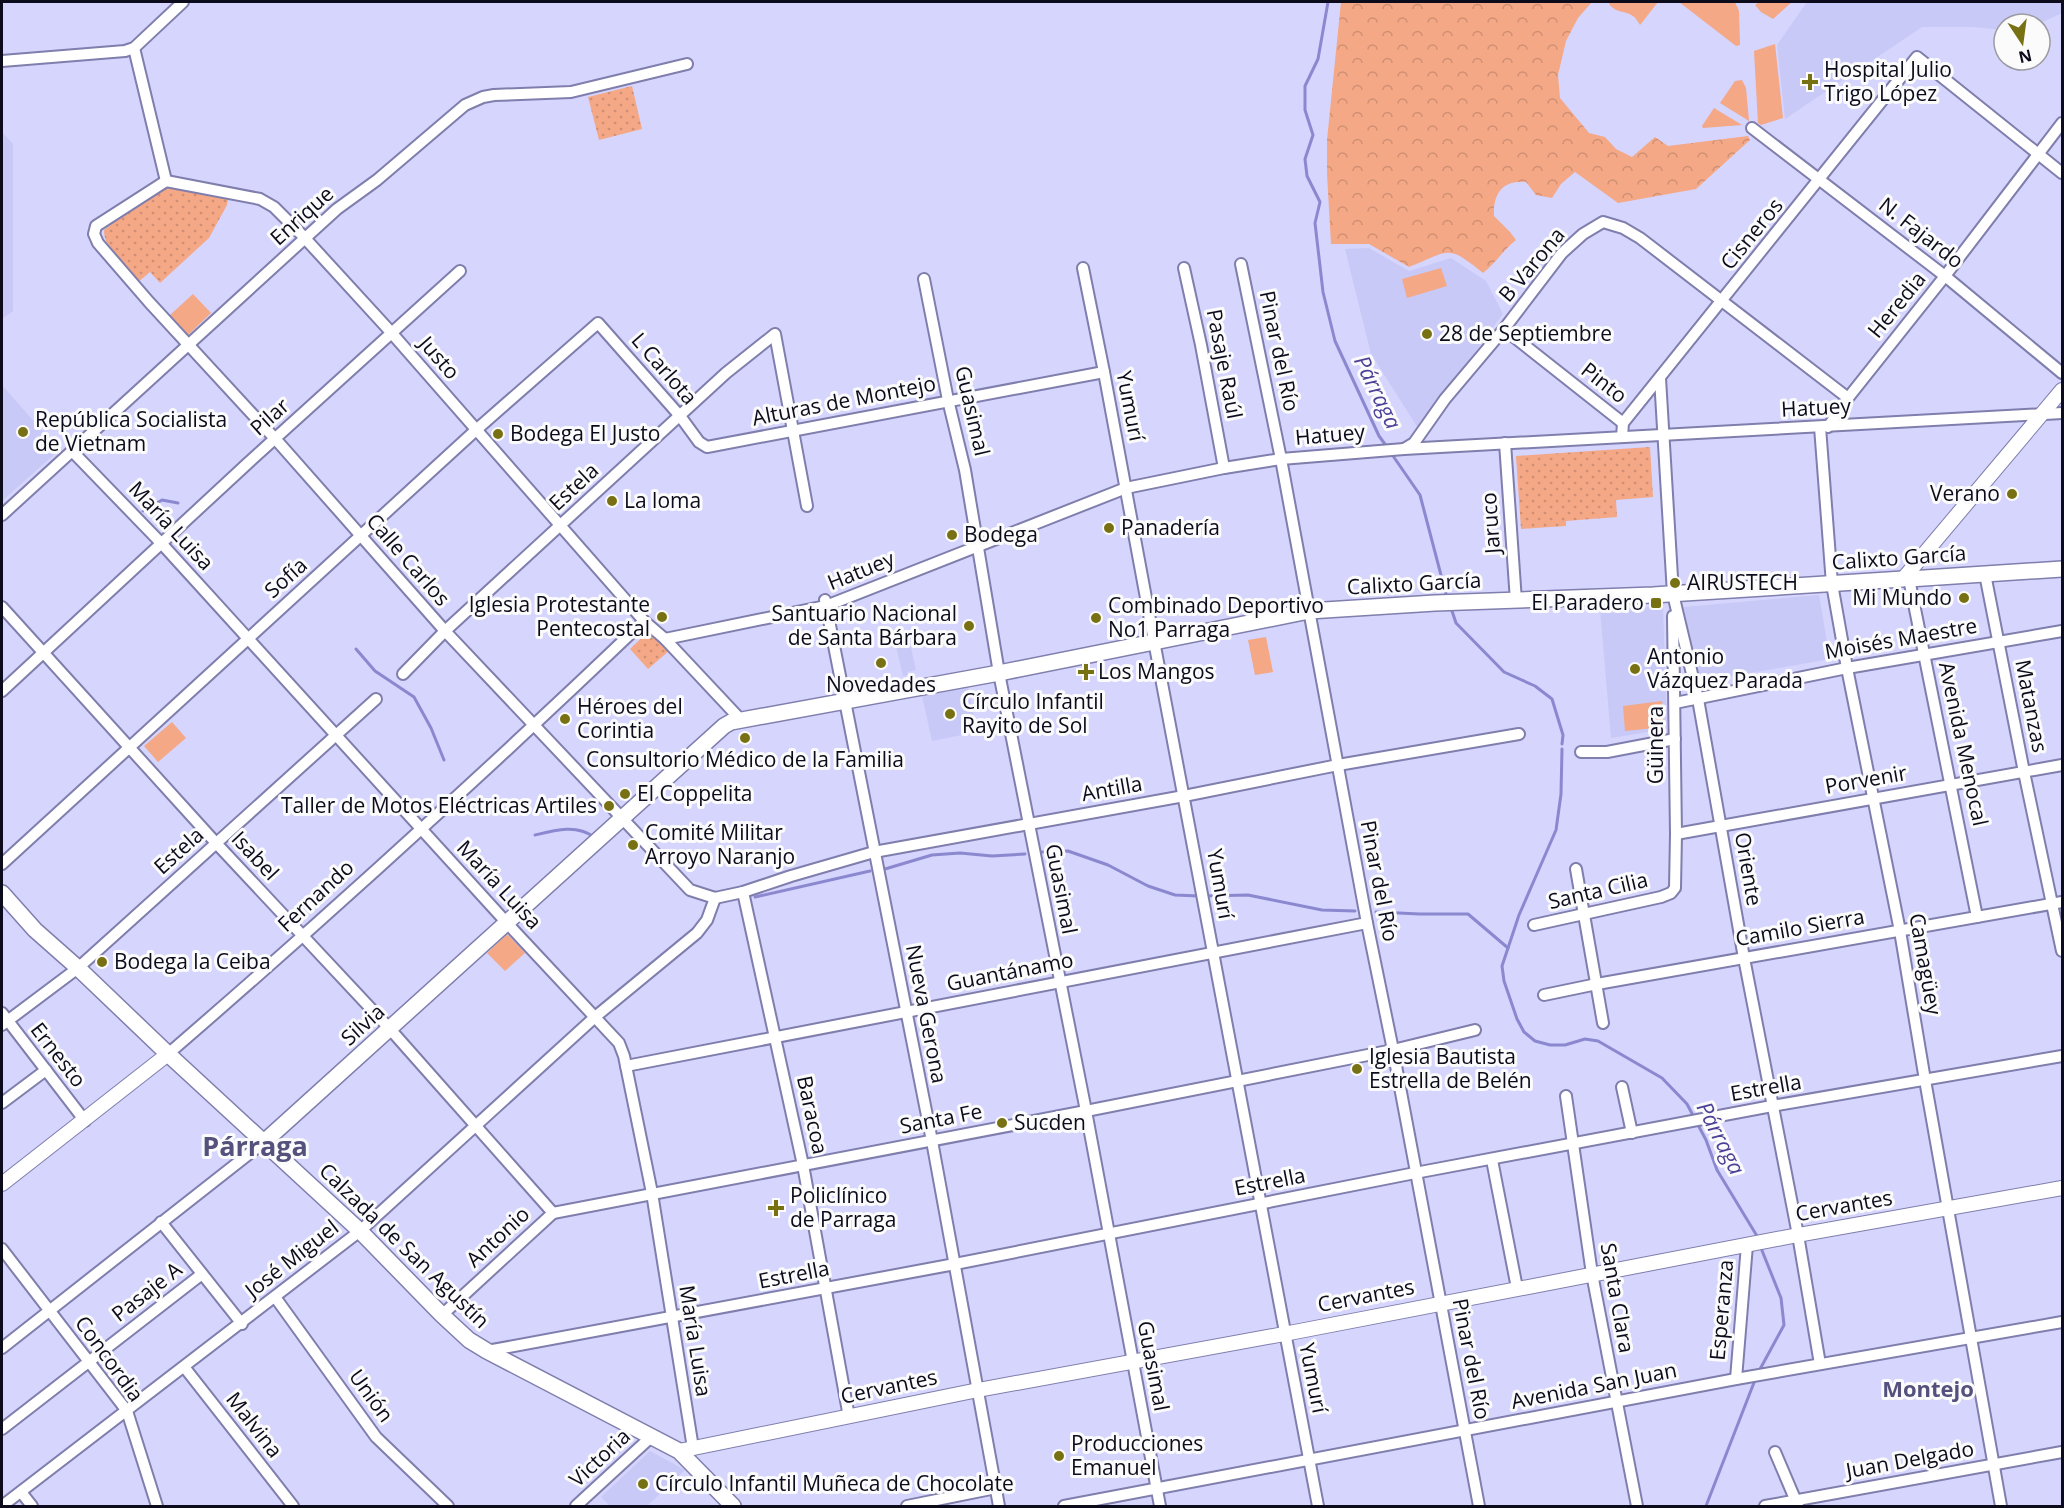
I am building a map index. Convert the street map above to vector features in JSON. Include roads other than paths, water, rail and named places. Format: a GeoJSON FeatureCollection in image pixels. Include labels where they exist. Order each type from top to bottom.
{"type":"FeatureCollection","features":[{"type":"Feature","properties":{"kind":"main road","name":"Calixto García"},"geometry":{"type":"LineString","coordinates":[[741,720],[999,673],[1309,611],[1435,603],[1673,594],[2062,569]]}},
{"type":"Feature","properties":{"kind":"main road","name":"Silvia"},"geometry":{"type":"LineString","coordinates":[[264,1142],[724,726],[741,720]]}},
{"type":"Feature","properties":{"kind":"main road","name":"Calzada de San Agustín"},"geometry":{"type":"LineString","coordinates":[[2,893],[35,930],[360,1231],[469,1340],[487,1352],[651,1437],[686,1449],[733,1506]]}},
{"type":"Feature","properties":{"kind":"street"},"geometry":{"type":"LineString","coordinates":[[2,61],[125,51],[134,48],[183,2]]}},
{"type":"Feature","properties":{"kind":"street"},"geometry":{"type":"LineString","coordinates":[[134,48],[166,182]]}},
{"type":"Feature","properties":{"kind":"street","name":"Cisneros"},"geometry":{"type":"LineString","coordinates":[[1623,423],[1917,57],[2038,153]]}},
{"type":"Feature","properties":{"kind":"street","name":"Enrique"},"geometry":{"type":"LineString","coordinates":[[2,515],[337,208],[377,180],[465,105],[494,95],[571,92],[687,64]]}},
{"type":"Feature","properties":{"kind":"street","name":"Heredia"},"geometry":{"type":"LineString","coordinates":[[1824,427],[1945,276],[2062,123]]}},
{"type":"Feature","properties":{"kind":"street","name":"N. Fajardo"},"geometry":{"type":"LineString","coordinates":[[1752,128],[1945,276],[2062,373]]}},
{"type":"Feature","properties":{"kind":"street"},"geometry":{"type":"LineString","coordinates":[[2038,153],[2062,173]]}},
{"type":"Feature","properties":{"kind":"street","name":"Calle Carlos"},"geometry":{"type":"LineString","coordinates":[[166,182],[96,226],[94,234],[98,243],[275,438],[445,631],[690,891],[715,898]]}},
{"type":"Feature","properties":{"kind":"street","name":"Justo"},"geometry":{"type":"LineString","coordinates":[[166,182],[260,199],[274,207],[392,334],[644,621],[665,639],[741,720]]}},
{"type":"Feature","properties":{"kind":"street","name":"B Varona"},"geometry":{"type":"LineString","coordinates":[[1404,449],[1414,443],[1445,399],[1562,253],[1583,234],[1603,222],[1623,228],[1640,237],[1722,301]]}},
{"type":"Feature","properties":{"kind":"street","name":"Pinar del Río"},"geometry":{"type":"LineString","coordinates":[[1241,264],[1281,459],[1479,1506]]}},
{"type":"Feature","properties":{"kind":"street","name":"Yumurí"},"geometry":{"type":"LineString","coordinates":[[1083,267],[1318,1506]]}},
{"type":"Feature","properties":{"kind":"street","name":"Pasaje Raúl"},"geometry":{"type":"LineString","coordinates":[[1184,268],[1202,345],[1224,468]]}},
{"type":"Feature","properties":{"kind":"street","name":"Pilar"},"geometry":{"type":"LineString","coordinates":[[2,691],[275,438],[460,271]]}},
{"type":"Feature","properties":{"kind":"street","name":"Guasimal"},"geometry":{"type":"LineString","coordinates":[[924,279],[948,400],[965,470],[999,673],[1086,1111],[1160,1506]]}},
{"type":"Feature","properties":{"kind":"street"},"geometry":{"type":"LineString","coordinates":[[1722,301],[1848,398]]}},
{"type":"Feature","properties":{"kind":"street","name":"L Carlota"},"geometry":{"type":"LineString","coordinates":[[598,323],[680,416],[699,442]]}},
{"type":"Feature","properties":{"kind":"street","name":"Sofía"},"geometry":{"type":"LineString","coordinates":[[2,864],[476,430],[598,323]]}},
{"type":"Feature","properties":{"kind":"street","name":"Pinto"},"geometry":{"type":"LineString","coordinates":[[1503,329],[1623,423]]}},
{"type":"Feature","properties":{"kind":"street","name":"Estela"},"geometry":{"type":"LineString","coordinates":[[404,674],[445,631],[726,373],[775,334],[792,431]]}},
{"type":"Feature","properties":{"kind":"street","name":"Alturas de Montejo"},"geometry":{"type":"LineString","coordinates":[[699,442],[706,447],[1104,372]]}},
{"type":"Feature","properties":{"kind":"street","name":"Oriente"},"geometry":{"type":"LineString","coordinates":[[1660,378],[1673,594],[1698,699],[1820,1364]]}},
{"type":"Feature","properties":{"kind":"street"},"geometry":{"type":"LineString","coordinates":[[1906,579],[2062,390]]}},
{"type":"Feature","properties":{"kind":"street","name":"Hatuey"},"geometry":{"type":"LineString","coordinates":[[665,639],[826,603],[1126,488],[1224,468],[1281,459],[1404,449],[2062,414]]}},
{"type":"Feature","properties":{"kind":"street"},"geometry":{"type":"LineString","coordinates":[[1622,437],[1623,423]]}},
{"type":"Feature","properties":{"kind":"street","name":"Camagüey"},"geometry":{"type":"LineString","coordinates":[[1824,427],[1832,584],[1900,931],[2001,1506]]}},
{"type":"Feature","properties":{"kind":"street"},"geometry":{"type":"LineString","coordinates":[[792,431],[807,506]]}},
{"type":"Feature","properties":{"kind":"street","name":"Jaruco"},"geometry":{"type":"LineString","coordinates":[[1505,443],[1516,601]]}},
{"type":"Feature","properties":{"kind":"street","name":"María Luisa"},"geometry":{"type":"LineString","coordinates":[[72,451],[162,544],[623,1049],[652,1193],[672,1318],[686,1449]]}},
{"type":"Feature","properties":{"kind":"street","name":"Matanzas"},"geometry":{"type":"LineString","coordinates":[[1985,574],[2024,772],[2058,902],[2062,951]]}},
{"type":"Feature","properties":{"kind":"street","name":"Avenida Menocal"},"geometry":{"type":"LineString","coordinates":[[1906,579],[1924,655],[1977,917]]}},
{"type":"Feature","properties":{"kind":"street","name":"Güinera"},"geometry":{"type":"LineString","coordinates":[[1671,893],[1676,881],[1676,703],[1673,594]]}},
{"type":"Feature","properties":{"kind":"street","name":"Nueva Gerona"},"geometry":{"type":"LineString","coordinates":[[826,603],[932,1141],[999,1506]]}},
{"type":"Feature","properties":{"kind":"street","name":"Isabel"},"geometry":{"type":"LineString","coordinates":[[2,607],[216,843],[390,1029],[553,1213]]}},
{"type":"Feature","properties":{"kind":"street","name":"Fernando"},"geometry":{"type":"LineString","coordinates":[[2,1184],[168,1054],[304,937],[644,621]]}},
{"type":"Feature","properties":{"kind":"street","name":"Moisés Maestre"},"geometry":{"type":"LineString","coordinates":[[1676,703],[1847,668],[2062,631]]}},
{"type":"Feature","properties":{"kind":"street","name":"Estela"},"geometry":{"type":"LineString","coordinates":[[3,1019],[78,968],[376,699]]}},
{"type":"Feature","properties":{"kind":"street","name":"Antilla"},"geometry":{"type":"LineString","coordinates":[[715,898],[743,892],[874,852],[1184,796],[1338,765],[1519,734]]}},
{"type":"Feature","properties":{"kind":"street"},"geometry":{"type":"LineString","coordinates":[[1581,752],[1607,752],[1675,740]]}},
{"type":"Feature","properties":{"kind":"street","name":"Porvenir"},"geometry":{"type":"LineString","coordinates":[[1676,834],[2062,765]]}},
{"type":"Feature","properties":{"kind":"street"},"geometry":{"type":"LineString","coordinates":[[1576,869],[1603,1023]]}},
{"type":"Feature","properties":{"kind":"street","name":"Baracoa"},"geometry":{"type":"LineString","coordinates":[[743,892],[802,1166],[849,1417]]}},
{"type":"Feature","properties":{"kind":"street","name":"Santa Cilia"},"geometry":{"type":"LineString","coordinates":[[1534,925],[1671,893]]}},
{"type":"Feature","properties":{"kind":"street","name":"José Miguel"},"geometry":{"type":"LineString","coordinates":[[2,1506],[185,1368],[360,1231],[595,1017],[698,933],[707,920],[715,898]]}},
{"type":"Feature","properties":{"kind":"street","name":"Camilo Sierra"},"geometry":{"type":"LineString","coordinates":[[1544,995],[2058,902]]}},
{"type":"Feature","properties":{"kind":"street","name":"Guantánamo"},"geometry":{"type":"LineString","coordinates":[[626,1066],[1367,923]]}},
{"type":"Feature","properties":{"kind":"street","name":"Ernesto"},"geometry":{"type":"LineString","coordinates":[[3,1019],[85,1121]]}},
{"type":"Feature","properties":{"kind":"street","name":"Santa Fe"},"geometry":{"type":"LineString","coordinates":[[553,1213],[1086,1111],[1393,1050],[1476,1030]]}},
{"type":"Feature","properties":{"kind":"street","name":"Estrella"},"geometry":{"type":"LineString","coordinates":[[487,1352],[955,1264],[1415,1173],[1772,1106],[2062,1056]]}},
{"type":"Feature","properties":{"kind":"street"},"geometry":{"type":"LineString","coordinates":[[2,1103],[46,1070]]}},
{"type":"Feature","properties":{"kind":"street"},"geometry":{"type":"LineString","coordinates":[[1622,1087],[1632,1133]]}},
{"type":"Feature","properties":{"kind":"street","name":"Santa Clara"},"geometry":{"type":"LineString","coordinates":[[1566,1096],[1593,1274],[1637,1506]]}},
{"type":"Feature","properties":{"kind":"street","name":"Silvia"},"geometry":{"type":"LineString","coordinates":[[2,1348],[264,1142]]}},
{"type":"Feature","properties":{"kind":"street"},"geometry":{"type":"LineString","coordinates":[[1492,1160],[1517,1288]]}},
{"type":"Feature","properties":{"kind":"street","name":"Cervantes"},"geometry":{"type":"LineString","coordinates":[[686,1449],[978,1390],[1284,1334],[1798,1235],[2062,1188]]}},
{"type":"Feature","properties":{"kind":"street","name":"Antonio"},"geometry":{"type":"LineString","coordinates":[[442,1315],[553,1213]]}},
{"type":"Feature","properties":{"kind":"street"},"geometry":{"type":"LineString","coordinates":[[161,1222],[242,1324]]}},
{"type":"Feature","properties":{"kind":"street","name":"Esperanza"},"geometry":{"type":"LineString","coordinates":[[1741,1378],[1756,1244]]}},
{"type":"Feature","properties":{"kind":"street","name":"Concordia"},"geometry":{"type":"LineString","coordinates":[[2,1249],[6,1264],[49,1310],[127,1411],[157,1506]]}},
{"type":"Feature","properties":{"kind":"street","name":"Pasaje A"},"geometry":{"type":"LineString","coordinates":[[2,1429],[202,1274]]}},
{"type":"Feature","properties":{"kind":"street","name":"Unión"},"geometry":{"type":"LineString","coordinates":[[275,1297],[376,1437],[448,1506]]}},
{"type":"Feature","properties":{"kind":"street","name":"Avenida San Juan"},"geometry":{"type":"LineString","coordinates":[[1064,1506],[1616,1401],[2062,1322]]}},
{"type":"Feature","properties":{"kind":"street","name":"Malvina"},"geometry":{"type":"LineString","coordinates":[[185,1368],[293,1506]]}},
{"type":"Feature","properties":{"kind":"street","name":"Victoria"},"geometry":{"type":"LineString","coordinates":[[576,1506],[651,1437]]}},
{"type":"Feature","properties":{"kind":"street"},"geometry":{"type":"LineString","coordinates":[[1774,1452],[1797,1504]]}},
{"type":"Feature","properties":{"kind":"street","name":"Juan Delgado"},"geometry":{"type":"LineString","coordinates":[[1765,1506],[1797,1504],[2062,1452]]}},
{"type":"Feature","properties":{"kind":"street"},"geometry":{"type":"LineString","coordinates":[[907,1506],[996,1488]]}},
{"type":"Feature","properties":{"kind":"street"},"geometry":{"type":"LineString","coordinates":[[21,1492],[32,1506]]}},
{"type":"Feature","properties":{"kind":"waterway","name":"Párraga"},"geometry":{"type":"LineString","coordinates":[[1328,2],[1318,59],[1305,86],[1305,110],[1313,135],[1305,159],[1307,176],[1320,202],[1315,223],[1323,292],[1335,341],[1379,436],[1387,447]]}},
{"type":"Feature","properties":{"kind":"waterway","name":"Párraga"},"geometry":{"type":"LineString","coordinates":[[1391,453],[1420,495],[1447,598]]}},
{"type":"Feature","properties":{"kind":"waterway"},"geometry":{"type":"LineString","coordinates":[[143,511],[162,500],[178,503]]}},
{"type":"Feature","properties":{"kind":"waterway","name":"Párraga"},"geometry":{"type":"LineString","coordinates":[[1451,608],[1456,623],[1504,672],[1535,686],[1552,699],[1563,735],[1562,744]]}},
{"type":"Feature","properties":{"kind":"waterway"},"geometry":{"type":"LineString","coordinates":[[356,649],[375,671],[414,697],[431,728],[444,760]]}},
{"type":"Feature","properties":{"kind":"waterway","name":"Párraga"},"geometry":{"type":"LineString","coordinates":[[1562,749],[1561,794],[1556,830],[1519,915],[1502,966],[1504,981],[1517,1019],[1524,1032],[1535,1041],[1550,1045],[1565,1045],[1585,1039],[1598,1041],[1662,1078],[1687,1104],[1706,1140],[1717,1170],[1757,1236]]}},
{"type":"Feature","properties":{"kind":"waterway"},"geometry":{"type":"LineString","coordinates":[[535,835],[573,829],[594,837]]}},
{"type":"Feature","properties":{"kind":"waterway"},"geometry":{"type":"LineString","coordinates":[[1042,852],[1068,851],[1108,865],[1148,886],[1175,895],[1199,896]]}},
{"type":"Feature","properties":{"kind":"waterway"},"geometry":{"type":"LineString","coordinates":[[885,869],[932,855],[1025,854]]}},
{"type":"Feature","properties":{"kind":"waterway"},"geometry":{"type":"LineString","coordinates":[[755,897],[870,871]]}},
{"type":"Feature","properties":{"kind":"waterway"},"geometry":{"type":"LineString","coordinates":[[1205,896],[1248,895],[1322,910],[1355,911]]}},
{"type":"Feature","properties":{"kind":"waterway"},"geometry":{"type":"LineString","coordinates":[[1376,912],[1468,914],[1508,948]]}},
{"type":"Feature","properties":{"kind":"waterway","name":"Párraga"},"geometry":{"type":"LineString","coordinates":[[1759,1371],[1784,1325],[1781,1298],[1761,1248]]}},
{"type":"Feature","properties":{"kind":"waterway","name":"Párraga"},"geometry":{"type":"LineString","coordinates":[[1706,1506],[1755,1380]]}},
{"type":"Feature","properties":{"kind":"place","name":"Hospital Julio Trigo López"},"geometry":{"type":"Point","coordinates":[1810,82]}},
{"type":"Feature","properties":{"kind":"place","name":"28 de Septiembre"},"geometry":{"type":"Point","coordinates":[1427,334]}},
{"type":"Feature","properties":{"kind":"place","name":"República Socialista de Vietnam"},"geometry":{"type":"Point","coordinates":[23,432]}},
{"type":"Feature","properties":{"kind":"place","name":"Bodega El Justo"},"geometry":{"type":"Point","coordinates":[498,434]}},
{"type":"Feature","properties":{"kind":"place","name":"Verano"},"geometry":{"type":"Point","coordinates":[2012,494]}},
{"type":"Feature","properties":{"kind":"place","name":"La loma"},"geometry":{"type":"Point","coordinates":[612,501]}},
{"type":"Feature","properties":{"kind":"place","name":"Panadería"},"geometry":{"type":"Point","coordinates":[1109,528]}},
{"type":"Feature","properties":{"kind":"place","name":"Bodega"},"geometry":{"type":"Point","coordinates":[952,535]}},
{"type":"Feature","properties":{"kind":"place","name":"AIRUSTECH"},"geometry":{"type":"Point","coordinates":[1675,583]}},
{"type":"Feature","properties":{"kind":"place","name":"Mi Mundo"},"geometry":{"type":"Point","coordinates":[1964,598]}},
{"type":"Feature","properties":{"kind":"place","name":"El Paradero"},"geometry":{"type":"Point","coordinates":[1656,603]}},
{"type":"Feature","properties":{"kind":"place","name":"Iglesia Protestante Pentecostal"},"geometry":{"type":"Point","coordinates":[662,617]}},
{"type":"Feature","properties":{"kind":"place","name":"Combinado Deportivo No1 Parraga"},"geometry":{"type":"Point","coordinates":[1096,618]}},
{"type":"Feature","properties":{"kind":"place","name":"Santuario Nacional de Santa Bárbara"},"geometry":{"type":"Point","coordinates":[969,626]}},
{"type":"Feature","properties":{"kind":"place","name":"Novedades"},"geometry":{"type":"Point","coordinates":[881,663]}},
{"type":"Feature","properties":{"kind":"place","name":"Antonio Vázquez Parada"},"geometry":{"type":"Point","coordinates":[1635,669]}},
{"type":"Feature","properties":{"kind":"place","name":"Los Mangos"},"geometry":{"type":"Point","coordinates":[1086,672]}},
{"type":"Feature","properties":{"kind":"place","name":"Círculo Infantil Rayito de Sol"},"geometry":{"type":"Point","coordinates":[950,714]}},
{"type":"Feature","properties":{"kind":"place","name":"Héroes del Corintia"},"geometry":{"type":"Point","coordinates":[565,719]}},
{"type":"Feature","properties":{"kind":"place","name":"Consultorio Médico de la Familia"},"geometry":{"type":"Point","coordinates":[745,738]}},
{"type":"Feature","properties":{"kind":"place","name":"El Coppelita"},"geometry":{"type":"Point","coordinates":[625,794]}},
{"type":"Feature","properties":{"kind":"place","name":"Taller de Motos Eléctricas Artiles"},"geometry":{"type":"Point","coordinates":[609,806]}},
{"type":"Feature","properties":{"kind":"place","name":"Comité Militar Arroyo Naranjo"},"geometry":{"type":"Point","coordinates":[633,845]}},
{"type":"Feature","properties":{"kind":"place","name":"Bodega la Ceiba"},"geometry":{"type":"Point","coordinates":[102,962]}},
{"type":"Feature","properties":{"kind":"place","name":"Iglesia Bautista Estrella de Belén"},"geometry":{"type":"Point","coordinates":[1357,1069]}},
{"type":"Feature","properties":{"kind":"place","name":"Sucden"},"geometry":{"type":"Point","coordinates":[1002,1123]}},
{"type":"Feature","properties":{"kind":"place","name":"Policlínico de Parraga"},"geometry":{"type":"Point","coordinates":[776,1208]}},
{"type":"Feature","properties":{"kind":"place","name":"Producciones Emanuel"},"geometry":{"type":"Point","coordinates":[1059,1456]}},
{"type":"Feature","properties":{"kind":"place","name":"Círculo Infantil Muñeca de Chocolate"},"geometry":{"type":"Point","coordinates":[643,1484]}},
{"type":"Feature","properties":{"kind":"district","name":"Párraga"},"geometry":{"type":"Point","coordinates":[255,1147]}},
{"type":"Feature","properties":{"kind":"district","name":"Montejo"},"geometry":{"type":"Point","coordinates":[1928,1389]}}]}
